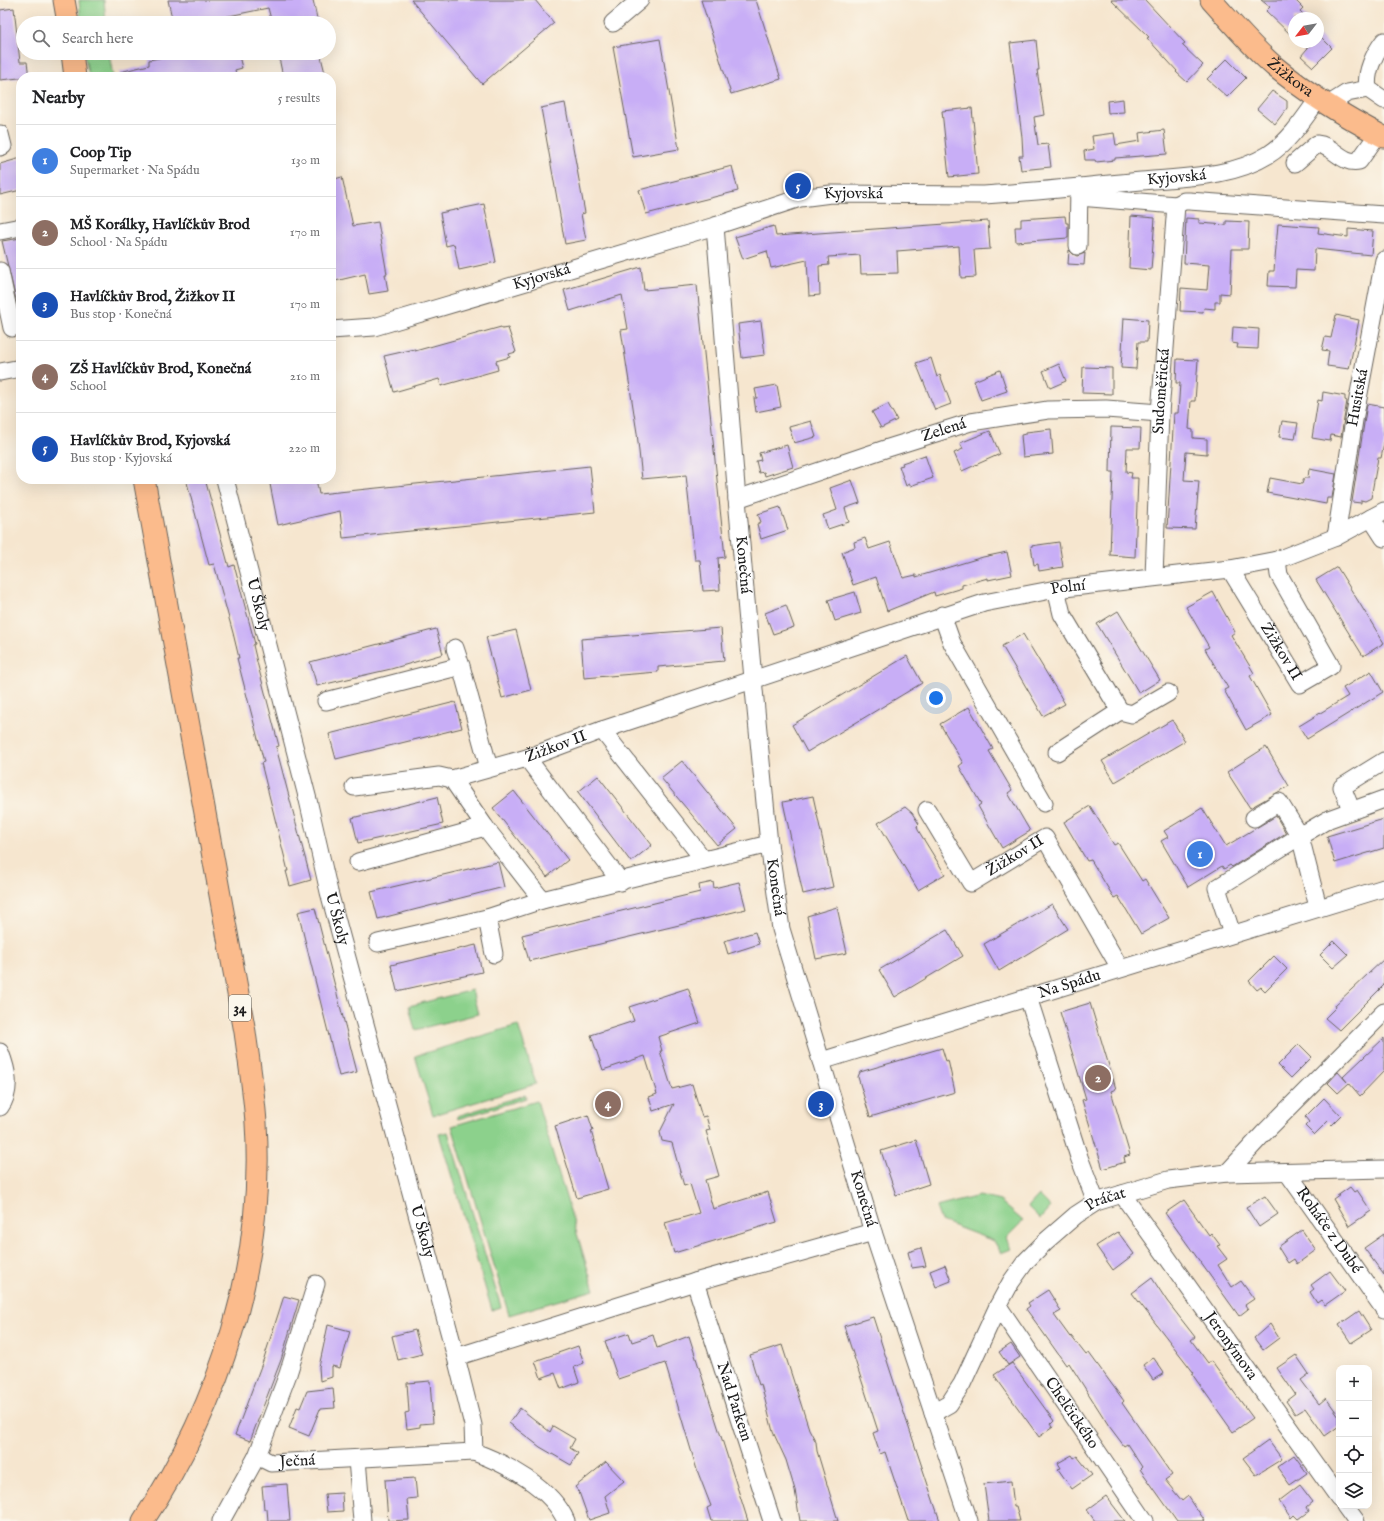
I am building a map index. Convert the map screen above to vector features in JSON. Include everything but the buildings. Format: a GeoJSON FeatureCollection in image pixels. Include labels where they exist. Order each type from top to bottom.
{"type":"FeatureCollection","features":[{"type":"Feature","properties":{"kind":"main road"},"geometry":{"type":"LineString","coordinates":[[64,0],[67,16]]}},
{"type":"Feature","properties":{"kind":"main road","name":"Žižkova"},"geometry":{"type":"LineString","coordinates":[[1211,0],[1273,65],[1323,102],[1381,135]]}},
{"type":"Feature","properties":{"kind":"main road"},"geometry":{"type":"LineString","coordinates":[[73,60],[74,72]]}},
{"type":"Feature","properties":{"kind":"main road","name":"34"},"geometry":{"type":"LineString","coordinates":[[143,1521],[169,1480],[190,1442],[216,1384],[228,1350],[244,1288],[251,1245],[255,1209],[256,1172],[256,1124],[245,1032],[145,484]]}},
{"type":"Feature","properties":{"kind":"street"},"geometry":{"type":"LineString","coordinates":[[613,23],[640,0]]}},
{"type":"Feature","properties":{"kind":"street"},"geometry":{"type":"LineString","coordinates":[[1368,89],[1368,73],[1379,47],[1384,41]]}},
{"type":"Feature","properties":{"kind":"street"},"geometry":{"type":"LineString","coordinates":[[1323,102],[1368,89],[1384,100]]}},
{"type":"Feature","properties":{"kind":"street","name":"Kyjovská"},"geometry":{"type":"LineString","coordinates":[[336,330],[374,327],[715,226],[800,198],[820,194],[984,195],[1079,192],[1216,173],[1245,166],[1269,154],[1278,147],[1323,102]]}},
{"type":"Feature","properties":{"kind":"street"},"geometry":{"type":"LineString","coordinates":[[0,134],[4,146],[0,147]]}},
{"type":"Feature","properties":{"kind":"street"},"geometry":{"type":"LineString","coordinates":[[1295,164],[1317,144],[1324,146],[1349,162],[1359,161],[1381,135]]}},
{"type":"Feature","properties":{"kind":"street"},"geometry":{"type":"LineString","coordinates":[[1078,246],[1079,192]]}},
{"type":"Feature","properties":{"kind":"street","name":"Kyjovská"},"geometry":{"type":"LineString","coordinates":[[1079,192],[1176,205],[1184,201],[1189,201],[1384,215]]}},
{"type":"Feature","properties":{"kind":"street","name":"Sudoměřická"},"geometry":{"type":"LineString","coordinates":[[1154,577],[1160,412],[1176,205]]}},
{"type":"Feature","properties":{"kind":"street","name":"Konečná"},"geometry":{"type":"LineString","coordinates":[[715,226],[736,499],[769,844],[781,929],[873,1232],[969,1521]]}},
{"type":"Feature","properties":{"kind":"street"},"geometry":{"type":"LineString","coordinates":[[0,231],[16,228]]}},
{"type":"Feature","properties":{"kind":"street","name":"Husitská"},"geometry":{"type":"LineString","coordinates":[[1336,537],[1354,420],[1384,260]]}},
{"type":"Feature","properties":{"kind":"street"},"geometry":{"type":"LineString","coordinates":[[0,271],[11,330]]}},
{"type":"Feature","properties":{"kind":"street"},"geometry":{"type":"LineString","coordinates":[[0,372],[16,370]]}},
{"type":"Feature","properties":{"kind":"street","name":"Zelená"},"geometry":{"type":"LineString","coordinates":[[736,499],[885,449],[972,422],[1048,410],[1106,409],[1160,412]]}},
{"type":"Feature","properties":{"kind":"street","name":"U Školy"},"geometry":{"type":"LineString","coordinates":[[226,484],[333,907],[456,1357]]}},
{"type":"Feature","properties":{"kind":"street"},"geometry":{"type":"LineString","coordinates":[[1378,515],[1384,538]]}},
{"type":"Feature","properties":{"kind":"street","name":"Polní"},"geometry":{"type":"LineString","coordinates":[[753,679],[942,615],[984,603],[1056,589],[1230,569],[1277,560],[1336,537],[1378,515]]}},
{"type":"Feature","properties":{"kind":"street","name":"Žižkov II"},"geometry":{"type":"LineString","coordinates":[[1230,569],[1300,684],[1331,666],[1279,575],[1277,560]]}},
{"type":"Feature","properties":{"kind":"street"},"geometry":{"type":"LineString","coordinates":[[1056,589],[1062,614],[1120,711],[1132,714],[1168,693]]}},
{"type":"Feature","properties":{"kind":"street"},"geometry":{"type":"LineString","coordinates":[[942,615],[952,643],[1044,803]]}},
{"type":"Feature","properties":{"kind":"street"},"geometry":{"type":"LineString","coordinates":[[455,648],[489,768]]}},
{"type":"Feature","properties":{"kind":"street"},"geometry":{"type":"LineString","coordinates":[[326,701],[461,666]]}},
{"type":"Feature","properties":{"kind":"street","name":"Žižkov II"},"geometry":{"type":"LineString","coordinates":[[354,786],[439,776],[452,779],[527,758],[602,730],[753,679]]}},
{"type":"Feature","properties":{"kind":"street"},"geometry":{"type":"LineString","coordinates":[[1057,752],[1120,711]]}},
{"type":"Feature","properties":{"kind":"street"},"geometry":{"type":"LineString","coordinates":[[602,730],[704,860]]}},
{"type":"Feature","properties":{"kind":"street"},"geometry":{"type":"LineString","coordinates":[[527,758],[621,882]]}},
{"type":"Feature","properties":{"kind":"street"},"geometry":{"type":"LineString","coordinates":[[1351,809],[1342,786],[1384,761]]}},
{"type":"Feature","properties":{"kind":"street"},"geometry":{"type":"LineString","coordinates":[[452,779],[485,827],[542,900]]}},
{"type":"Feature","properties":{"kind":"street"},"geometry":{"type":"LineString","coordinates":[[1232,934],[1217,888],[1329,819],[1351,809],[1384,799]]}},
{"type":"Feature","properties":{"kind":"street"},"geometry":{"type":"LineString","coordinates":[[1254,818],[1279,802],[1300,836],[1318,907]]}},
{"type":"Feature","properties":{"kind":"street","name":"Žižkov II"},"geometry":{"type":"LineString","coordinates":[[927,810],[971,883],[1045,838],[1120,968]]}},
{"type":"Feature","properties":{"kind":"street"},"geometry":{"type":"LineString","coordinates":[[358,862],[485,827]]}},
{"type":"Feature","properties":{"kind":"street"},"geometry":{"type":"LineString","coordinates":[[378,943],[487,918],[542,900],[621,882],[769,844]]}},
{"type":"Feature","properties":{"kind":"street","name":"Na Spádu"},"geometry":{"type":"LineString","coordinates":[[821,1061],[1318,907],[1384,888]]}},
{"type":"Feature","properties":{"kind":"street"},"geometry":{"type":"LineString","coordinates":[[487,918],[494,954]]}},
{"type":"Feature","properties":{"kind":"street"},"geometry":{"type":"LineString","coordinates":[[1028,997],[1079,1157],[1096,1202]]}},
{"type":"Feature","properties":{"kind":"street"},"geometry":{"type":"LineString","coordinates":[[1227,1174],[1263,1134],[1384,1012]]}},
{"type":"Feature","properties":{"kind":"street"},"geometry":{"type":"LineString","coordinates":[[0,1052],[6,1067],[8,1083],[5,1100],[0,1107]]}},
{"type":"Feature","properties":{"kind":"street","name":"Práčat"},"geometry":{"type":"LineString","coordinates":[[934,1412],[949,1404],[962,1384],[998,1306],[1011,1282],[1026,1261],[1046,1240],[1076,1215],[1096,1202],[1168,1180],[1227,1174],[1384,1168]]}},
{"type":"Feature","properties":{"kind":"street","name":"Roháče z Dubé"},"geometry":{"type":"LineString","coordinates":[[1287,1172],[1384,1309]]}},
{"type":"Feature","properties":{"kind":"street","name":"Jeronýmova"},"geometry":{"type":"LineString","coordinates":[[1122,1194],[1336,1494]]}},
{"type":"Feature","properties":{"kind":"street"},"geometry":{"type":"LineString","coordinates":[[474,1452],[473,1425],[456,1357],[695,1282],[873,1232]]}},
{"type":"Feature","properties":{"kind":"street","name":"Nad Parkem"},"geometry":{"type":"LineString","coordinates":[[695,1282],[772,1521]]}},
{"type":"Feature","properties":{"kind":"street","name":"Ječná"},"geometry":{"type":"LineString","coordinates":[[316,1284],[288,1374],[257,1456],[271,1463],[474,1452],[514,1471],[546,1493],[556,1503],[566,1521]]}},
{"type":"Feature","properties":{"kind":"street","name":"Chelčického"},"geometry":{"type":"LineString","coordinates":[[998,1306],[1145,1521]]}},
{"type":"Feature","properties":{"kind":"street"},"geometry":{"type":"LineString","coordinates":[[221,1521],[257,1456]]}},
{"type":"Feature","properties":{"kind":"street"},"geometry":{"type":"LineString","coordinates":[[357,1459],[362,1521]]}},
{"type":"Feature","properties":{"kind":"street"},"geometry":{"type":"LineString","coordinates":[[1347,1509],[1356,1521]]}},
{"type":"Feature","properties":{"kind":"green space"},"geometry":{"type":"Polygon","coordinates":[[[79,0],[104,0],[105,16],[80,16],[79,0]]]}},
{"type":"Feature","properties":{"kind":"green space"},"geometry":{"type":"Polygon","coordinates":[[[85,60],[110,60],[112,72],[88,72],[85,60]]]}},
{"type":"Feature","properties":{"kind":"green space"},"geometry":{"type":"Polygon","coordinates":[[[472,990],[478,1014],[415,1030],[409,1006],[472,990]]]}},
{"type":"Feature","properties":{"kind":"green space"},"geometry":{"type":"Polygon","coordinates":[[[518,1025],[536,1084],[433,1115],[415,1056],[518,1025]]]}},
{"type":"Feature","properties":{"kind":"green space"},"geometry":{"type":"Polygon","coordinates":[[[525,1095],[526,1098],[458,1119],[457,1116],[525,1095]]]}},
{"type":"Feature","properties":{"kind":"green space"},"geometry":{"type":"Polygon","coordinates":[[[537,1101],[594,1290],[509,1315],[452,1126],[537,1101]]]}},
{"type":"Feature","properties":{"kind":"green space"},"geometry":{"type":"Polygon","coordinates":[[[448,1132],[501,1307],[492,1310],[439,1134],[448,1132]]]}},
{"type":"Feature","properties":{"kind":"green space"},"geometry":{"type":"Polygon","coordinates":[[[1039,1195],[1051,1207],[1040,1219],[1028,1207],[1039,1195]]]}},
{"type":"Feature","properties":{"kind":"green space"},"geometry":{"type":"Polygon","coordinates":[[[979,1196],[1000,1201],[1023,1221],[1006,1238],[1011,1249],[1001,1253],[994,1241],[941,1221],[936,1207],[979,1196]]]}},
{"type":"Feature","properties":{"kind":"place","name":"Havlíčkův Brod, Kyjovská"},"geometry":{"type":"Point","coordinates":[798,186]}},
{"type":"Feature","properties":{"kind":"place","name":"Coop Tip"},"geometry":{"type":"Point","coordinates":[1200,854]}},
{"type":"Feature","properties":{"kind":"place","name":"MŠ Korálky, Havlíčkův Brod"},"geometry":{"type":"Point","coordinates":[1098,1078]}},
{"type":"Feature","properties":{"kind":"place","name":"ZŠ Havlíčkův Brod, Konečná"},"geometry":{"type":"Point","coordinates":[608,1104]}},
{"type":"Feature","properties":{"kind":"place","name":"Havlíčkův Brod, Žižkov II"},"geometry":{"type":"Point","coordinates":[821,1104]}}]}
